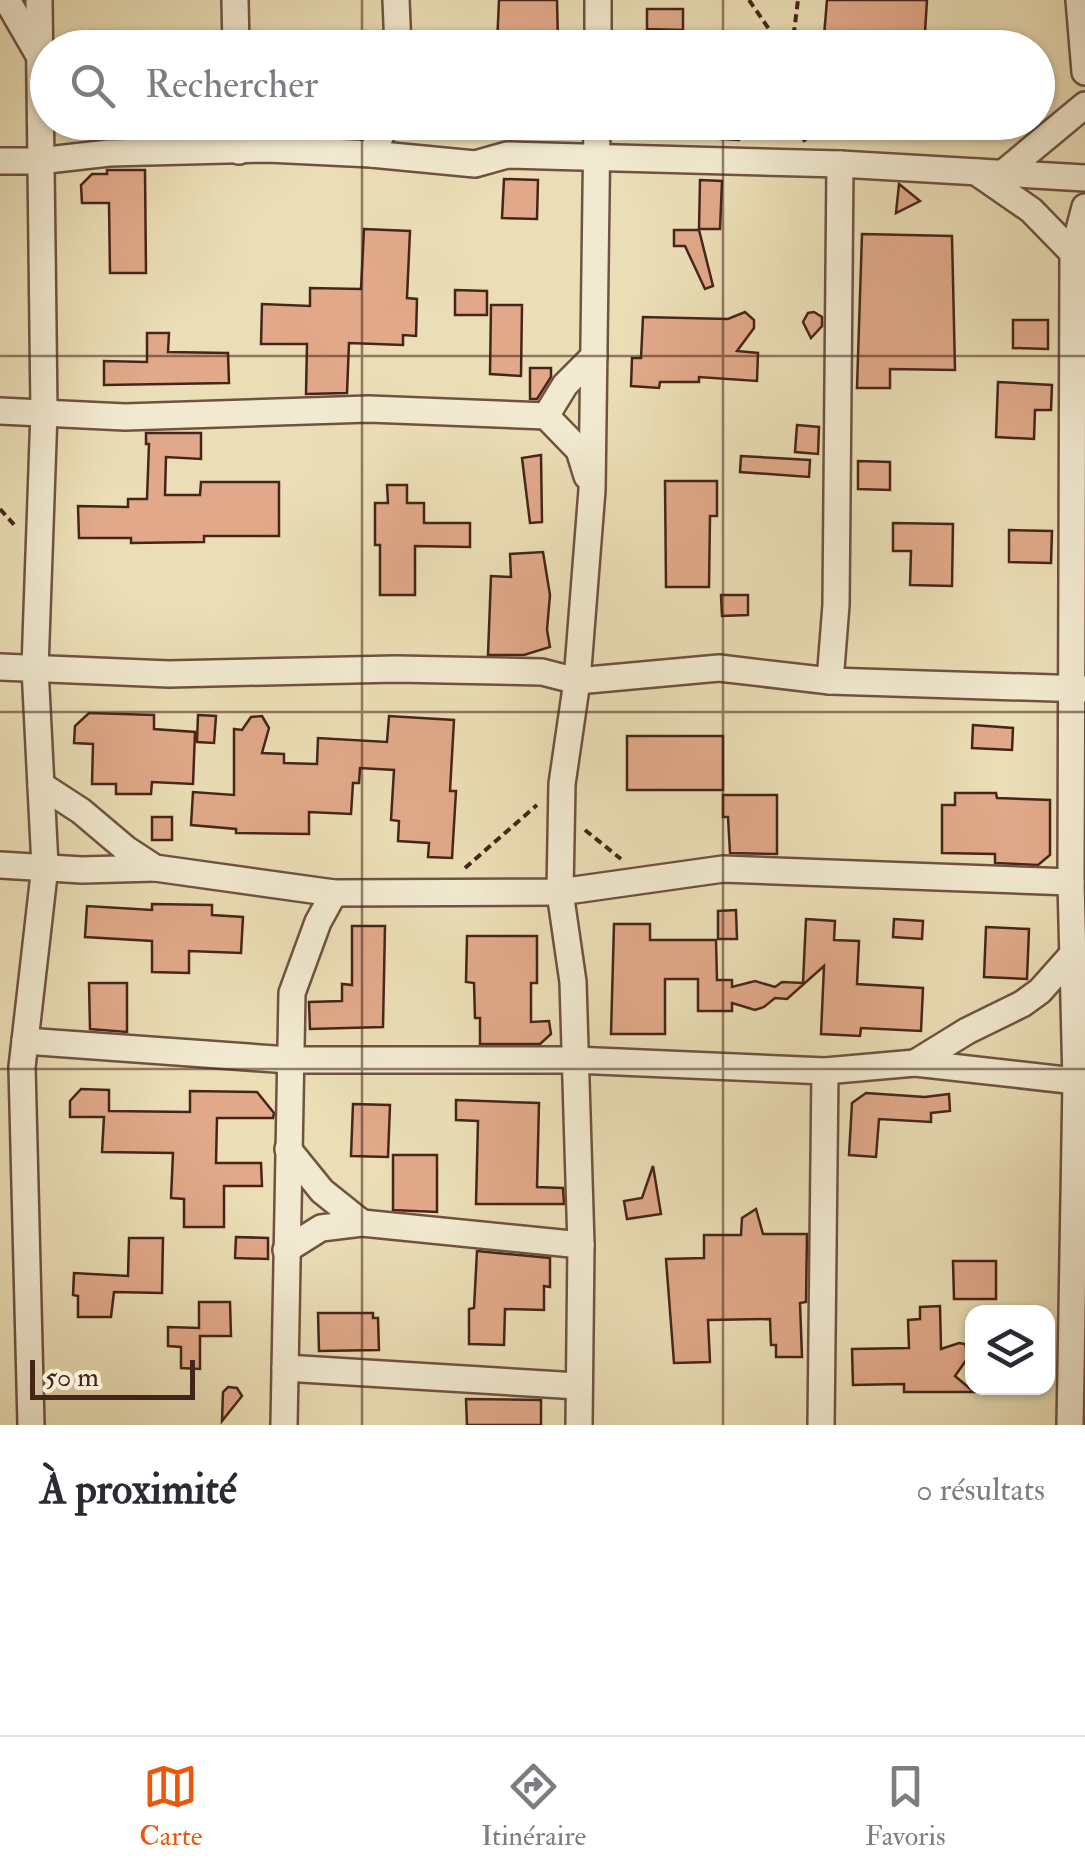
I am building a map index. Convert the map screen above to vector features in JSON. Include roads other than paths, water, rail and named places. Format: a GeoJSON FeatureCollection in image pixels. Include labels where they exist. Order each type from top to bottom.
{"type":"FeatureCollection","features":[{"type":"Feature","properties":{"kind":"street"},"geometry":{"type":"LineString","coordinates":[[7,0],[30,39]]}},
{"type":"Feature","properties":{"kind":"street"},"geometry":{"type":"LineString","coordinates":[[38,30],[39,0]]}},
{"type":"Feature","properties":{"kind":"street"},"geometry":{"type":"LineString","coordinates":[[235,0],[236,30]]}},
{"type":"Feature","properties":{"kind":"street"},"geometry":{"type":"LineString","coordinates":[[396,0],[397,30]]}},
{"type":"Feature","properties":{"kind":"street"},"geometry":{"type":"LineString","coordinates":[[598,0],[598,30]]}},
{"type":"Feature","properties":{"kind":"street"},"geometry":{"type":"LineString","coordinates":[[1078,0],[1085,72]]}},
{"type":"Feature","properties":{"kind":"street"},"geometry":{"type":"LineString","coordinates":[[1055,126],[1085,105]]}},
{"type":"Feature","properties":{"kind":"street"},"geometry":{"type":"LineString","coordinates":[[32,1425],[16,1058],[45,866],[35,668],[44,412],[39,140]]}},
{"type":"Feature","properties":{"kind":"street"},"geometry":{"type":"LineString","coordinates":[[239,140],[239,151]]}},
{"type":"Feature","properties":{"kind":"street"},"geometry":{"type":"LineString","coordinates":[[371,154],[378,140]]}},
{"type":"Feature","properties":{"kind":"street"},"geometry":{"type":"LineString","coordinates":[[579,1425],[581,1245],[573,982],[560,892],[562,784],[577,681],[592,490],[598,140]]}},
{"type":"Feature","properties":{"kind":"street"},"geometry":{"type":"LineString","coordinates":[[989,173],[1036,140]]}},
{"type":"Feature","properties":{"kind":"street"},"geometry":{"type":"LineString","coordinates":[[0,161],[109,153],[268,149],[475,164],[507,155],[840,164],[1085,178]]}},
{"type":"Feature","properties":{"kind":"street"},"geometry":{"type":"LineString","coordinates":[[830,680],[836,605],[840,164]]}},
{"type":"Feature","properties":{"kind":"street"},"geometry":{"type":"LineString","coordinates":[[989,173],[1074,253]]}},
{"type":"Feature","properties":{"kind":"street"},"geometry":{"type":"LineString","coordinates":[[1070,1425],[1080,1082],[1071,882],[1078,689],[1079,462],[1074,253],[1085,207]]}},
{"type":"Feature","properties":{"kind":"street"},"geometry":{"type":"LineString","coordinates":[[546,416],[565,385],[594,356]]}},
{"type":"Feature","properties":{"kind":"street"},"geometry":{"type":"LineString","coordinates":[[0,410],[125,417],[368,409],[546,416],[580,450],[592,490]]}},
{"type":"Feature","properties":{"kind":"street"},"geometry":{"type":"LineString","coordinates":[[0,667],[169,674],[542,672],[577,681],[719,668],[830,680],[1078,689]]}},
{"type":"Feature","properties":{"kind":"street"},"geometry":{"type":"LineString","coordinates":[[41,785],[154,868]]}},
{"type":"Feature","properties":{"kind":"street"},"geometry":{"type":"LineString","coordinates":[[0,865],[82,870],[154,868],[334,893],[560,892],[723,869],[1071,882]]}},
{"type":"Feature","properties":{"kind":"street"},"geometry":{"type":"LineString","coordinates":[[284,1425],[292,993],[318,922],[334,893]]}},
{"type":"Feature","properties":{"kind":"street"},"geometry":{"type":"LineString","coordinates":[[916,1063],[1022,1004],[1040,991],[1072,955]]}},
{"type":"Feature","properties":{"kind":"street"},"geometry":{"type":"LineString","coordinates":[[16,1058],[574,1060],[825,1071],[916,1063],[1080,1082]]}},
{"type":"Feature","properties":{"kind":"street"},"geometry":{"type":"LineString","coordinates":[[821,1425],[825,1071]]}},
{"type":"Feature","properties":{"kind":"street"},"geometry":{"type":"LineString","coordinates":[[288,1149],[322,1191],[362,1222]]}},
{"type":"Feature","properties":{"kind":"street"},"geometry":{"type":"LineString","coordinates":[[286,1250],[320,1228],[362,1222],[581,1245]]}},
{"type":"Feature","properties":{"kind":"street"},"geometry":{"type":"LineString","coordinates":[[286,1368],[578,1386]]}}]}
